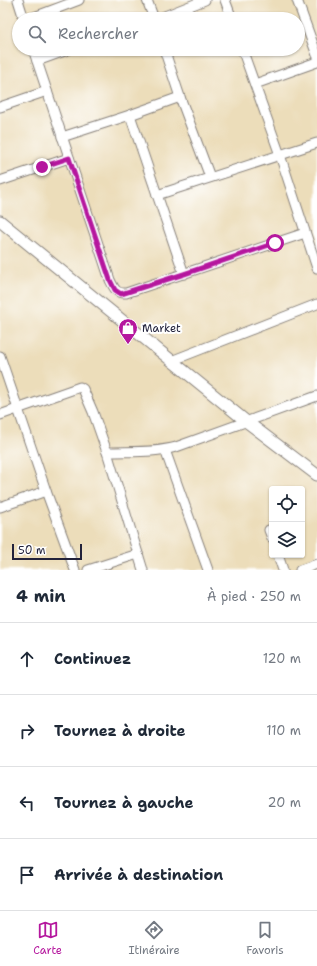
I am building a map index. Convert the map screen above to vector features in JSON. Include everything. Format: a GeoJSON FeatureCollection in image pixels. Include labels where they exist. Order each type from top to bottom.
{"type":"FeatureCollection","features":[{"type":"Feature","properties":{"kind":"street"},"geometry":{"type":"LineString","coordinates":[[18,0],[22,12]]}},
{"type":"Feature","properties":{"kind":"street"},"geometry":{"type":"LineString","coordinates":[[47,12],[79,0]]}},
{"type":"Feature","properties":{"kind":"street"},"geometry":{"type":"LineString","coordinates":[[147,0],[151,12]]}},
{"type":"Feature","properties":{"kind":"street"},"geometry":{"type":"LineString","coordinates":[[175,12],[205,0]]}},
{"type":"Feature","properties":{"kind":"street"},"geometry":{"type":"LineString","coordinates":[[225,0],[229,12]]}},
{"type":"Feature","properties":{"kind":"street"},"geometry":{"type":"LineString","coordinates":[[297,0],[301,12]]}},
{"type":"Feature","properties":{"kind":"street"},"geometry":{"type":"LineString","coordinates":[[305,22],[317,55]]}},
{"type":"Feature","properties":{"kind":"street"},"geometry":{"type":"LineString","coordinates":[[36,56],[110,280],[121,294],[305,233]]}},
{"type":"Feature","properties":{"kind":"street"},"geometry":{"type":"LineString","coordinates":[[37,60],[49,56]]}},
{"type":"Feature","properties":{"kind":"street"},"geometry":{"type":"LineString","coordinates":[[166,56],[210,177]]}},
{"type":"Feature","properties":{"kind":"street"},"geometry":{"type":"LineString","coordinates":[[245,56],[280,155],[317,268]]}},
{"type":"Feature","properties":{"kind":"street"},"geometry":{"type":"LineString","coordinates":[[255,84],[317,62]]}},
{"type":"Feature","properties":{"kind":"street"},"geometry":{"type":"LineString","coordinates":[[0,107],[47,92]]}},
{"type":"Feature","properties":{"kind":"street"},"geometry":{"type":"LineString","coordinates":[[62,137],[130,116],[180,97]]}},
{"type":"Feature","properties":{"kind":"street"},"geometry":{"type":"LineString","coordinates":[[130,116],[184,274]]}},
{"type":"Feature","properties":{"kind":"street"},"geometry":{"type":"LineString","coordinates":[[157,195],[317,143]]}},
{"type":"Feature","properties":{"kind":"street"},"geometry":{"type":"LineString","coordinates":[[0,181],[69,158]]}},
{"type":"Feature","properties":{"kind":"street"},"geometry":{"type":"LineString","coordinates":[[0,222],[171,361],[317,475]]}},
{"type":"Feature","properties":{"kind":"street"},"geometry":{"type":"LineString","coordinates":[[171,361],[317,304]]}},
{"type":"Feature","properties":{"kind":"street"},"geometry":{"type":"LineString","coordinates":[[0,356],[17,409],[75,570]]}},
{"type":"Feature","properties":{"kind":"street"},"geometry":{"type":"LineString","coordinates":[[0,415],[82,388],[93,412],[107,452],[143,570]]}},
{"type":"Feature","properties":{"kind":"street"},"geometry":{"type":"LineString","coordinates":[[107,452],[165,450],[248,422],[317,396]]}},
{"type":"Feature","properties":{"kind":"street"},"geometry":{"type":"LineString","coordinates":[[165,450],[208,570]]}},
{"type":"Feature","properties":{"kind":"street"},"geometry":{"type":"LineString","coordinates":[[0,507],[46,491]]}},
{"type":"Feature","properties":{"kind":"street"},"geometry":{"type":"LineString","coordinates":[[88,570],[138,554]]}},
{"type":"Feature","properties":{"kind":"street"},"geometry":{"type":"LineString","coordinates":[[279,558],[283,570]]}},
{"type":"Feature","properties":{"kind":"street"},"geometry":{"type":"LineString","coordinates":[[300,570],[317,564]]}},
{"type":"Feature","properties":{"kind":"place","name":"Market"},"geometry":{"type":"Point","coordinates":[128,345]}},
{"type":"Feature","properties":{"kind":"route"},"geometry":{"type":"LineString","coordinates":[[42,167],[69,158],[110,280],[115,290],[121,294],[275,243]]}}]}
